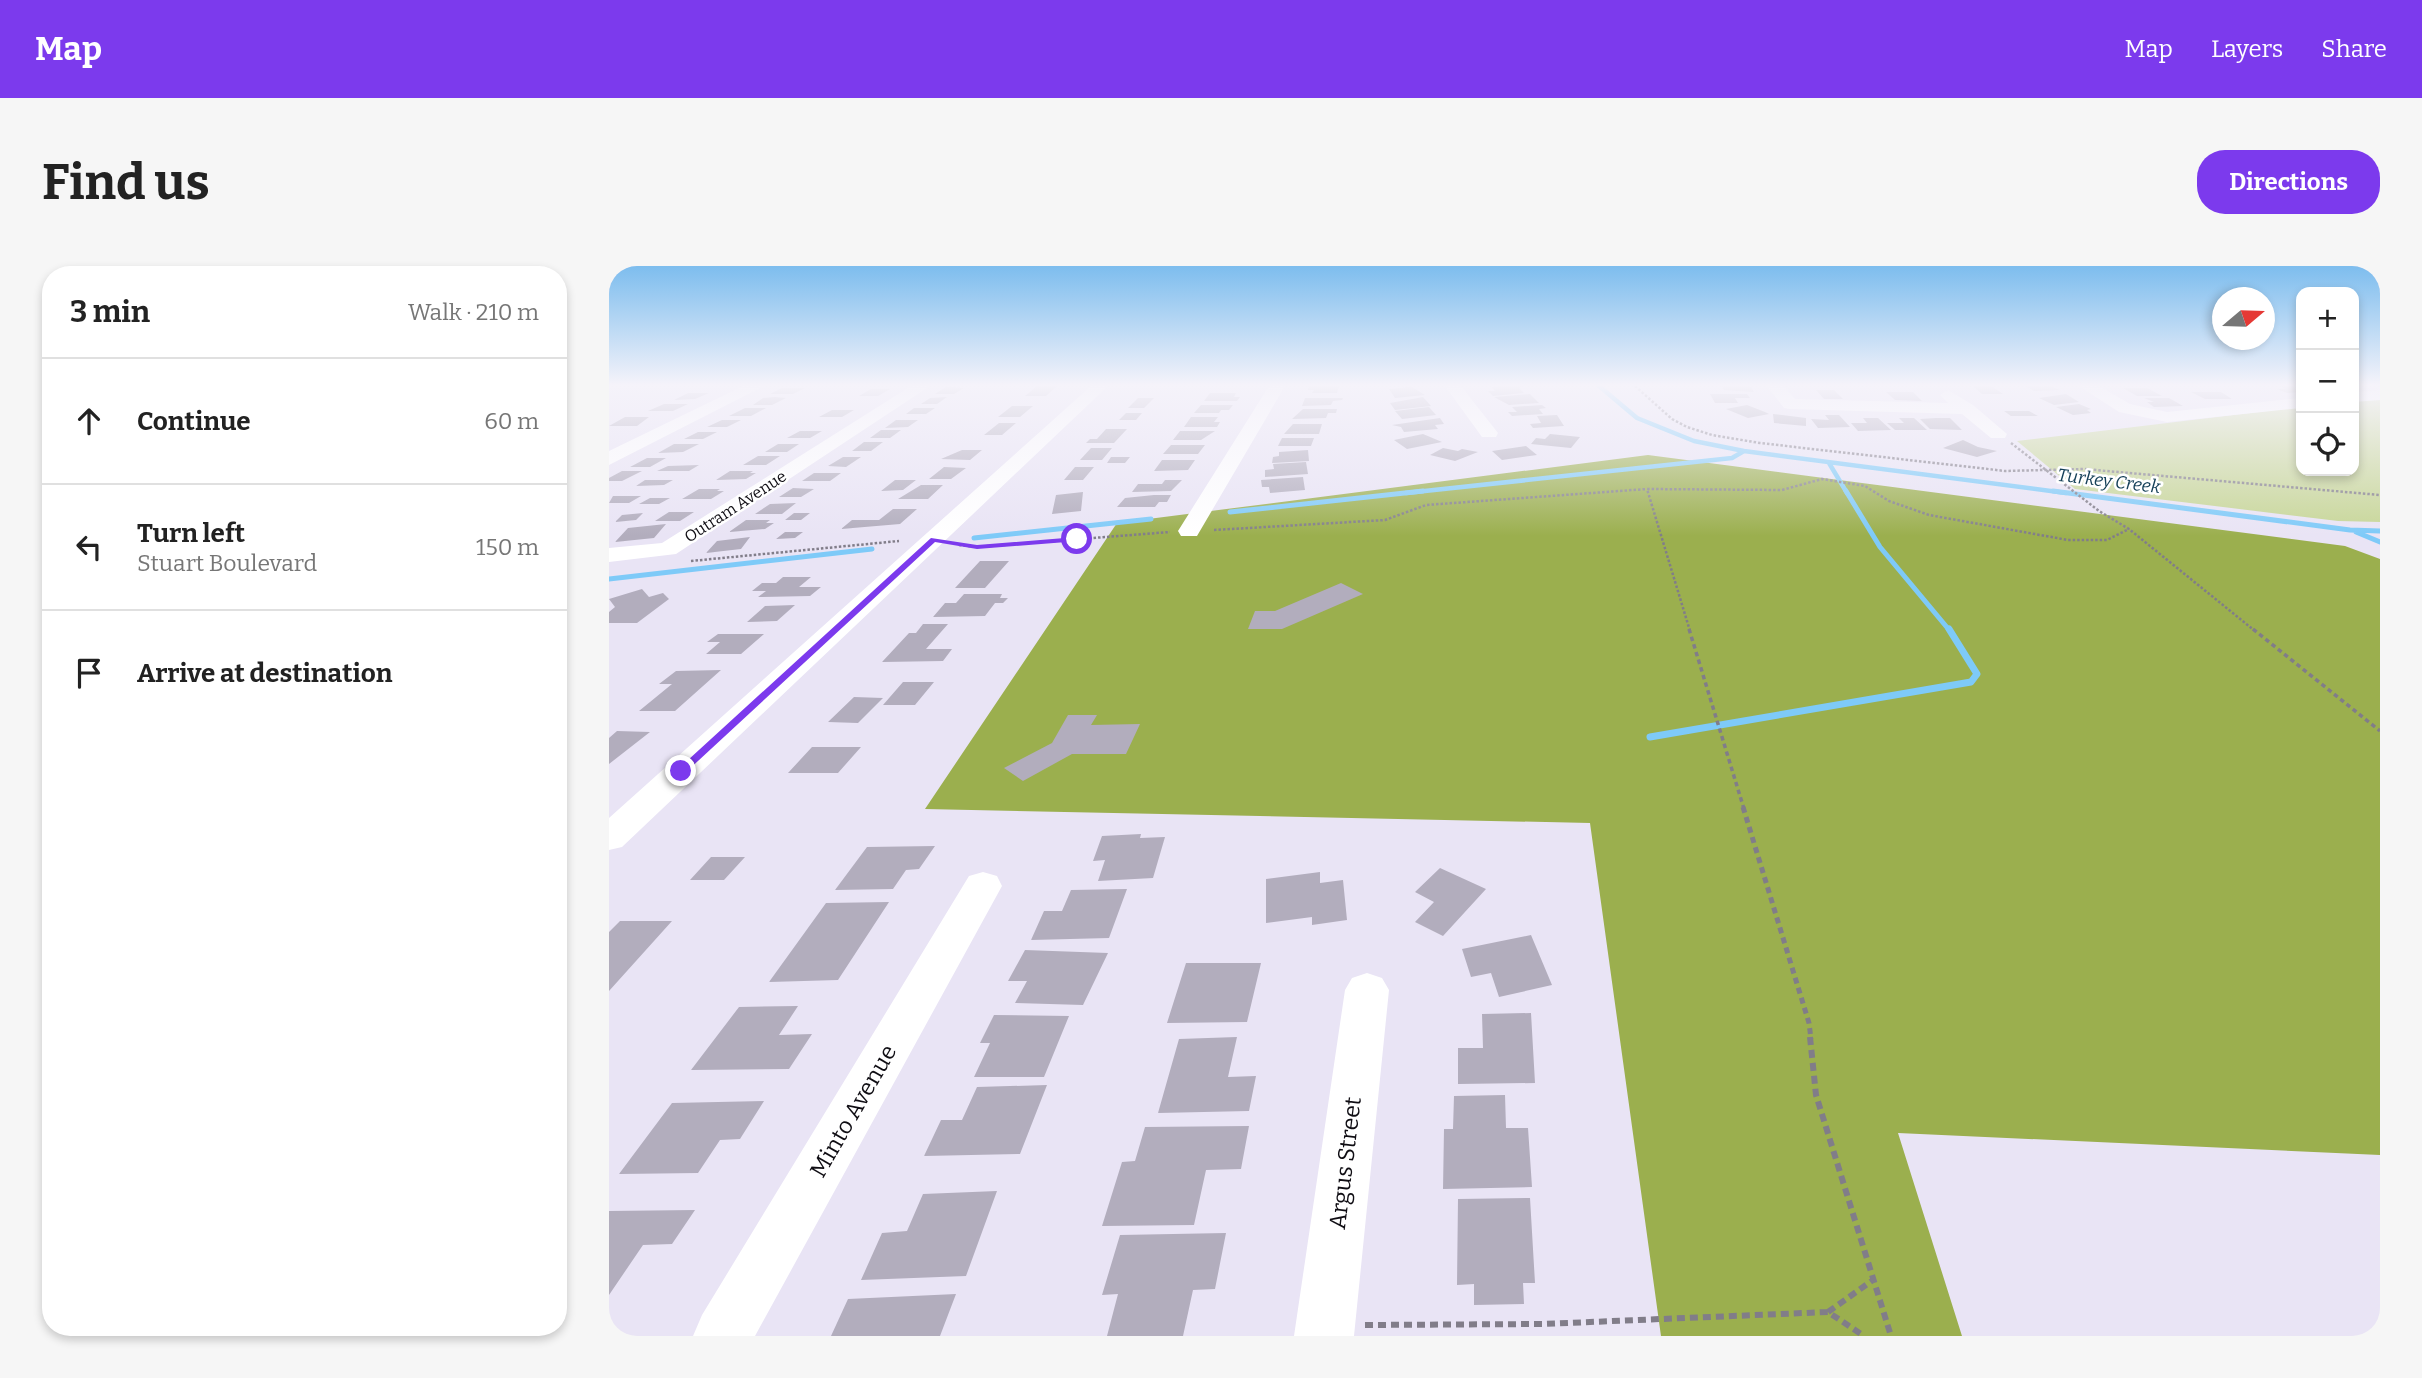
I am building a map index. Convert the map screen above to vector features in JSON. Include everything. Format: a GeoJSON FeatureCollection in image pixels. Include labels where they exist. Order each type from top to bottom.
{"type":"FeatureCollection","features":[{"type":"Feature","properties":{"kind":"street"},"geometry":{"type":"LineString","coordinates":[[609,459],[655,436]]}},
{"type":"Feature","properties":{"kind":"street","name":"Outram Avenue"},"geometry":{"type":"LineString","coordinates":[[609,555],[668,549],[844,436]]}},
{"type":"Feature","properties":{"kind":"street"},"geometry":{"type":"LineString","coordinates":[[609,838],[626,806],[934,540],[1046,436]]}},
{"type":"Feature","properties":{"kind":"street"},"geometry":{"type":"LineString","coordinates":[[1189,531],[1247,436]]}},
{"type":"Feature","properties":{"kind":"street","name":"Minto Avenue"},"geometry":{"type":"LineString","coordinates":[[723,1336],[983,886]]}},
{"type":"Feature","properties":{"kind":"street","name":"Argus Street"},"geometry":{"type":"LineString","coordinates":[[1324,1331],[1367,990]]}},
{"type":"Feature","properties":{"kind":"path"},"geometry":{"type":"LineString","coordinates":[[1720,436],[2005,471],[2084,469],[2230,484],[2380,495]]}},
{"type":"Feature","properties":{"kind":"path"},"geometry":{"type":"LineString","coordinates":[[2001,436],[2099,511],[2129,529],[2380,731]]}},
{"type":"Feature","properties":{"kind":"path"},"geometry":{"type":"LineString","coordinates":[[685,562],[888,541],[934,540],[977,547],[1385,520],[1426,505],[1647,489],[1782,490],[1822,479],[1865,486],[1889,501],[1929,515],[2068,540],[2107,540],[2129,529]]}},
{"type":"Feature","properties":{"kind":"path"},"geometry":{"type":"LineString","coordinates":[[1647,489],[1809,1023],[1816,1096],[1891,1336]]}},
{"type":"Feature","properties":{"kind":"path"},"geometry":{"type":"LineString","coordinates":[[1324,1331],[1828,1312],[1874,1279]]}},
{"type":"Feature","properties":{"kind":"path"},"geometry":{"type":"LineString","coordinates":[[1828,1312],[1864,1336]]}},
{"type":"Feature","properties":{"kind":"green space"},"geometry":{"type":"Polygon","coordinates":[[[2059,436],[2296,436],[2296,476],[2359,476],[2359,436],[2380,436],[2380,522],[2338,521],[2075,489],[2017,441],[2059,436]]]}},
{"type":"Feature","properties":{"kind":"green space"},"geometry":{"type":"Polygon","coordinates":[[[1648,455],[2345,546],[2380,559],[2380,1155],[1898,1133],[1962,1336],[1661,1336],[1590,823],[925,809],[1117,523],[1648,455]]]}},
{"type":"Feature","properties":{"kind":"building"},"geometry":{"type":"Polygon","coordinates":[[[690,436],[709,436],[703,439],[684,439],[690,436]]]}},
{"type":"Feature","properties":{"kind":"building"},"geometry":{"type":"Polygon","coordinates":[[[791,436],[814,436],[810,438],[787,438],[791,436]]]}},
{"type":"Feature","properties":{"kind":"building"},"geometry":{"type":"Polygon","coordinates":[[[873,436],[893,436],[890,438],[870,438],[873,436]]]}},
{"type":"Feature","properties":{"kind":"building"},"geometry":{"type":"Polygon","coordinates":[[[1100,436],[1121,436],[1114,443],[1086,443],[1090,439],[1100,436]]]}},
{"type":"Feature","properties":{"kind":"building"},"geometry":{"type":"Polygon","coordinates":[[[1176,436],[1207,436],[1201,440],[1173,440],[1176,436]]]}},
{"type":"Feature","properties":{"kind":"building"},"geometry":{"type":"Polygon","coordinates":[[[1428,436],[1442,442],[1407,449],[1394,440],[1428,436]]]}},
{"type":"Feature","properties":{"kind":"building"},"geometry":{"type":"Polygon","coordinates":[[[1548,436],[1580,437],[1571,448],[1531,444],[1536,438],[1545,439],[1548,436]]]}},
{"type":"Feature","properties":{"kind":"building"},"geometry":{"type":"Polygon","coordinates":[[[1282,438],[1314,438],[1311,446],[1278,446],[1282,438]]]}},
{"type":"Feature","properties":{"kind":"building"},"geometry":{"type":"Polygon","coordinates":[[[1963,440],[1997,451],[1977,457],[1943,448],[1963,440]]]}},
{"type":"Feature","properties":{"kind":"building"},"geometry":{"type":"Polygon","coordinates":[[[864,442],[883,442],[871,451],[852,451],[864,442]]]}},
{"type":"Feature","properties":{"kind":"building"},"geometry":{"type":"Polygon","coordinates":[[[674,444],[699,444],[683,452],[658,453],[674,444]]]}},
{"type":"Feature","properties":{"kind":"building"},"geometry":{"type":"Polygon","coordinates":[[[778,444],[799,444],[787,452],[765,452],[778,444]]]}},
{"type":"Feature","properties":{"kind":"building"},"geometry":{"type":"Polygon","coordinates":[[[1171,445],[1205,445],[1198,454],[1163,454],[1171,445]]]}},
{"type":"Feature","properties":{"kind":"building"},"geometry":{"type":"Polygon","coordinates":[[[1526,446],[1537,455],[1502,460],[1492,451],[1526,446]]]}},
{"type":"Feature","properties":{"kind":"building"},"geometry":{"type":"Polygon","coordinates":[[[1091,448],[1112,448],[1102,460],[1080,460],[1091,448]]]}},
{"type":"Feature","properties":{"kind":"building"},"geometry":{"type":"Polygon","coordinates":[[[1443,448],[1478,452],[1455,461],[1430,455],[1443,448]]]}},
{"type":"Feature","properties":{"kind":"building"},"geometry":{"type":"Polygon","coordinates":[[[962,450],[982,450],[970,460],[941,459],[962,450]]]}},
{"type":"Feature","properties":{"kind":"building"},"geometry":{"type":"Polygon","coordinates":[[[1308,450],[1309,461],[1272,463],[1273,457],[1279,456],[1279,452],[1308,450]]]}},
{"type":"Feature","properties":{"kind":"building"},"geometry":{"type":"Polygon","coordinates":[[[758,456],[780,456],[766,465],[743,465],[758,456]]]}},
{"type":"Feature","properties":{"kind":"building"},"geometry":{"type":"Polygon","coordinates":[[[843,457],[861,457],[846,467],[828,466],[843,457]]]}},
{"type":"Feature","properties":{"kind":"building"},"geometry":{"type":"Polygon","coordinates":[[[1111,457],[1130,457],[1125,463],[1107,463],[1111,457]]]}},
{"type":"Feature","properties":{"kind":"building"},"geometry":{"type":"Polygon","coordinates":[[[647,458],[666,458],[650,467],[630,467],[647,458]]]}},
{"type":"Feature","properties":{"kind":"building"},"geometry":{"type":"Polygon","coordinates":[[[1162,460],[1195,460],[1188,470],[1154,471],[1162,460]]]}},
{"type":"Feature","properties":{"kind":"building"},"geometry":{"type":"Polygon","coordinates":[[[1306,462],[1308,474],[1265,477],[1265,470],[1274,469],[1273,464],[1306,462]]]}},
{"type":"Feature","properties":{"kind":"building"},"geometry":{"type":"Polygon","coordinates":[[[699,465],[689,471],[657,471],[668,466],[699,465]]]}},
{"type":"Feature","properties":{"kind":"building"},"geometry":{"type":"Polygon","coordinates":[[[944,467],[966,468],[951,479],[929,479],[944,467]]]}},
{"type":"Feature","properties":{"kind":"building"},"geometry":{"type":"Polygon","coordinates":[[[1075,467],[1094,467],[1083,480],[1064,480],[1075,467]]]}},
{"type":"Feature","properties":{"kind":"building"},"geometry":{"type":"Polygon","coordinates":[[[622,471],[642,471],[622,481],[609,481],[609,478],[622,471]]]}},
{"type":"Feature","properties":{"kind":"building"},"geometry":{"type":"Polygon","coordinates":[[[730,471],[756,473],[746,479],[716,480],[730,471]]]}},
{"type":"Feature","properties":{"kind":"building"},"geometry":{"type":"Polygon","coordinates":[[[814,473],[841,473],[830,481],[802,481],[814,473]]]}},
{"type":"Feature","properties":{"kind":"building"},"geometry":{"type":"Polygon","coordinates":[[[1303,477],[1305,490],[1270,493],[1269,487],[1262,487],[1261,480],[1303,477]]]}},
{"type":"Feature","properties":{"kind":"building"},"geometry":{"type":"Polygon","coordinates":[[[645,480],[673,480],[664,485],[636,486],[645,480]]]}},
{"type":"Feature","properties":{"kind":"building"},"geometry":{"type":"Polygon","coordinates":[[[895,480],[916,480],[903,490],[881,491],[895,480]]]}},
{"type":"Feature","properties":{"kind":"building"},"geometry":{"type":"Polygon","coordinates":[[[1165,480],[1182,480],[1171,491],[1132,492],[1138,484],[1162,484],[1165,480]]]}},
{"type":"Feature","properties":{"kind":"building"},"geometry":{"type":"Polygon","coordinates":[[[921,485],[943,485],[928,499],[898,499],[921,485]]]}},
{"type":"Feature","properties":{"kind":"building"},"geometry":{"type":"Polygon","coordinates":[[[793,488],[814,489],[801,497],[779,497],[793,488]]]}},
{"type":"Feature","properties":{"kind":"building"},"geometry":{"type":"Polygon","coordinates":[[[699,489],[724,491],[711,499],[682,499],[699,489]]]}},
{"type":"Feature","properties":{"kind":"building"},"geometry":{"type":"Polygon","coordinates":[[[1083,492],[1081,511],[1052,514],[1056,495],[1083,492]]]}},
{"type":"Feature","properties":{"kind":"building"},"geometry":{"type":"Polygon","coordinates":[[[1171,495],[1167,502],[1159,502],[1155,507],[1117,507],[1125,498],[1171,495]]]}},
{"type":"Feature","properties":{"kind":"building"},"geometry":{"type":"Polygon","coordinates":[[[613,496],[641,496],[629,503],[609,503],[613,496]]]}},
{"type":"Feature","properties":{"kind":"building"},"geometry":{"type":"Polygon","coordinates":[[[650,498],[670,498],[659,504],[639,504],[650,498]]]}},
{"type":"Feature","properties":{"kind":"building"},"geometry":{"type":"Polygon","coordinates":[[[796,503],[782,514],[755,514],[770,504],[796,503]]]}},
{"type":"Feature","properties":{"kind":"building"},"geometry":{"type":"Polygon","coordinates":[[[893,509],[917,509],[900,524],[841,529],[852,520],[879,520],[893,509]]]}},
{"type":"Feature","properties":{"kind":"building"},"geometry":{"type":"Polygon","coordinates":[[[669,512],[694,512],[680,521],[655,521],[669,512]]]}},
{"type":"Feature","properties":{"kind":"building"},"geometry":{"type":"Polygon","coordinates":[[[643,513],[636,520],[615,522],[622,515],[643,513]]]}},
{"type":"Feature","properties":{"kind":"building"},"geometry":{"type":"Polygon","coordinates":[[[794,513],[810,513],[801,520],[785,520],[794,513]]]}},
{"type":"Feature","properties":{"kind":"building"},"geometry":{"type":"Polygon","coordinates":[[[746,520],[770,520],[766,523],[774,523],[765,529],[729,532],[746,520]]]}},
{"type":"Feature","properties":{"kind":"building"},"geometry":{"type":"Polygon","coordinates":[[[666,524],[654,538],[615,542],[628,528],[666,524]]]}},
{"type":"Feature","properties":{"kind":"building"},"geometry":{"type":"Polygon","coordinates":[[[785,532],[803,532],[795,538],[776,539],[785,532]]]}},
{"type":"Feature","properties":{"kind":"building"},"geometry":{"type":"Polygon","coordinates":[[[750,537],[741,549],[706,553],[717,541],[750,537]]]}},
{"type":"Feature","properties":{"kind":"building"},"geometry":{"type":"Polygon","coordinates":[[[980,561],[1009,561],[985,588],[955,588],[980,561]]]}},
{"type":"Feature","properties":{"kind":"building"},"geometry":{"type":"Polygon","coordinates":[[[783,577],[811,577],[799,587],[821,587],[810,596],[758,597],[766,591],[752,591],[762,583],[776,583],[783,577]]]}},
{"type":"Feature","properties":{"kind":"building"},"geometry":{"type":"Polygon","coordinates":[[[1341,583],[1363,594],[1282,629],[1248,629],[1255,611],[1275,611],[1341,583]]]}},
{"type":"Feature","properties":{"kind":"building"},"geometry":{"type":"Polygon","coordinates":[[[642,589],[649,597],[663,593],[669,599],[637,623],[609,623],[609,612],[615,607],[609,599],[642,589]]]}},
{"type":"Feature","properties":{"kind":"building"},"geometry":{"type":"Polygon","coordinates":[[[964,594],[1002,594],[1000,598],[1008,598],[1003,603],[995,603],[985,616],[933,617],[945,603],[956,603],[964,594]]]}},
{"type":"Feature","properties":{"kind":"building"},"geometry":{"type":"Polygon","coordinates":[[[795,605],[777,621],[747,622],[765,606],[795,605]]]}},
{"type":"Feature","properties":{"kind":"building"},"geometry":{"type":"Polygon","coordinates":[[[923,624],[948,624],[926,649],[952,649],[943,661],[882,662],[909,633],[916,633],[923,624]]]}},
{"type":"Feature","properties":{"kind":"building"},"geometry":{"type":"Polygon","coordinates":[[[718,634],[764,634],[741,654],[706,654],[720,642],[707,642],[718,634]]]}},
{"type":"Feature","properties":{"kind":"building"},"geometry":{"type":"Polygon","coordinates":[[[721,670],[675,711],[639,711],[672,684],[659,684],[676,671],[721,670]]]}},
{"type":"Feature","properties":{"kind":"building"},"geometry":{"type":"Polygon","coordinates":[[[903,682],[934,682],[915,705],[883,705],[903,682]]]}},
{"type":"Feature","properties":{"kind":"building"},"geometry":{"type":"Polygon","coordinates":[[[854,697],[883,698],[858,723],[828,722],[854,697]]]}},
{"type":"Feature","properties":{"kind":"building"},"geometry":{"type":"Polygon","coordinates":[[[1068,715],[1097,715],[1091,725],[1140,724],[1126,754],[1072,754],[1023,781],[1004,768],[1052,743],[1068,715]]]}},
{"type":"Feature","properties":{"kind":"building"},"geometry":{"type":"Polygon","coordinates":[[[617,731],[650,732],[609,764],[609,738],[617,731]]]}},
{"type":"Feature","properties":{"kind":"building"},"geometry":{"type":"Polygon","coordinates":[[[812,747],[861,747],[838,773],[788,773],[812,747]]]}},
{"type":"Feature","properties":{"kind":"building"},"geometry":{"type":"Polygon","coordinates":[[[1141,834],[1140,838],[1165,837],[1153,878],[1098,881],[1105,860],[1093,861],[1102,836],[1141,834]]]}},
{"type":"Feature","properties":{"kind":"building"},"geometry":{"type":"Polygon","coordinates":[[[935,846],[919,869],[906,870],[893,889],[835,890],[867,847],[935,846]]]}},
{"type":"Feature","properties":{"kind":"building"},"geometry":{"type":"Polygon","coordinates":[[[711,857],[745,857],[724,880],[690,880],[711,857]]]}},
{"type":"Feature","properties":{"kind":"building"},"geometry":{"type":"Polygon","coordinates":[[[1440,868],[1486,889],[1443,936],[1415,922],[1434,902],[1415,892],[1440,868]]]}},
{"type":"Feature","properties":{"kind":"building"},"geometry":{"type":"Polygon","coordinates":[[[1320,872],[1320,883],[1343,880],[1347,920],[1312,925],[1312,917],[1266,923],[1266,879],[1320,872]]]}},
{"type":"Feature","properties":{"kind":"building"},"geometry":{"type":"Polygon","coordinates":[[[1127,889],[1109,938],[1031,940],[1044,911],[1062,911],[1071,890],[1127,889]]]}},
{"type":"Feature","properties":{"kind":"building"},"geometry":{"type":"Polygon","coordinates":[[[889,902],[838,980],[769,982],[826,903],[889,902]]]}},
{"type":"Feature","properties":{"kind":"building"},"geometry":{"type":"Polygon","coordinates":[[[620,921],[672,921],[609,991],[609,932],[620,921]]]}},
{"type":"Feature","properties":{"kind":"building"},"geometry":{"type":"Polygon","coordinates":[[[1531,935],[1552,985],[1499,997],[1491,973],[1471,977],[1462,949],[1531,935]]]}},
{"type":"Feature","properties":{"kind":"building"},"geometry":{"type":"Polygon","coordinates":[[[1025,950],[1108,953],[1083,1005],[1015,1003],[1027,981],[1008,981],[1025,950]]]}},
{"type":"Feature","properties":{"kind":"building"},"geometry":{"type":"Polygon","coordinates":[[[1186,963],[1261,963],[1247,1022],[1167,1023],[1186,963]]]}},
{"type":"Feature","properties":{"kind":"building"},"geometry":{"type":"Polygon","coordinates":[[[798,1006],[779,1035],[812,1034],[789,1069],[691,1070],[739,1007],[798,1006]]]}},
{"type":"Feature","properties":{"kind":"building"},"geometry":{"type":"Polygon","coordinates":[[[1531,1013],[1535,1083],[1458,1084],[1458,1048],[1483,1048],[1482,1014],[1531,1013]]]}},
{"type":"Feature","properties":{"kind":"building"},"geometry":{"type":"Polygon","coordinates":[[[994,1015],[1069,1016],[1044,1077],[974,1077],[990,1043],[980,1043],[994,1015]]]}},
{"type":"Feature","properties":{"kind":"building"},"geometry":{"type":"Polygon","coordinates":[[[1237,1037],[1228,1077],[1256,1076],[1249,1111],[1158,1113],[1179,1039],[1237,1037]]]}},
{"type":"Feature","properties":{"kind":"building"},"geometry":{"type":"Polygon","coordinates":[[[1047,1085],[1020,1154],[924,1156],[941,1120],[962,1120],[977,1087],[1047,1085]]]}},
{"type":"Feature","properties":{"kind":"building"},"geometry":{"type":"Polygon","coordinates":[[[1505,1095],[1506,1128],[1528,1128],[1532,1187],[1443,1189],[1444,1129],[1453,1129],[1454,1096],[1505,1095]]]}},
{"type":"Feature","properties":{"kind":"building"},"geometry":{"type":"Polygon","coordinates":[[[764,1101],[740,1139],[720,1140],[698,1173],[619,1174],[672,1103],[764,1101]]]}},
{"type":"Feature","properties":{"kind":"building"},"geometry":{"type":"Polygon","coordinates":[[[1249,1126],[1241,1169],[1206,1170],[1194,1225],[1102,1226],[1122,1162],[1135,1161],[1145,1127],[1249,1126]]]}},
{"type":"Feature","properties":{"kind":"building"},"geometry":{"type":"Polygon","coordinates":[[[997,1191],[966,1276],[861,1280],[882,1233],[907,1231],[923,1194],[997,1191]]]}},
{"type":"Feature","properties":{"kind":"building"},"geometry":{"type":"Polygon","coordinates":[[[1530,1198],[1535,1283],[1523,1283],[1524,1304],[1474,1305],[1474,1284],[1457,1285],[1458,1199],[1530,1198]]]}},
{"type":"Feature","properties":{"kind":"building"},"geometry":{"type":"Polygon","coordinates":[[[695,1210],[672,1244],[643,1245],[609,1295],[609,1211],[695,1210]]]}},
{"type":"Feature","properties":{"kind":"building"},"geometry":{"type":"Polygon","coordinates":[[[1226,1233],[1215,1289],[1193,1290],[1183,1336],[1107,1336],[1118,1294],[1102,1295],[1120,1235],[1226,1233]]]}},
{"type":"Feature","properties":{"kind":"building"},"geometry":{"type":"Polygon","coordinates":[[[956,1294],[940,1336],[831,1336],[848,1299],[956,1294]]]}},
{"type":"Feature","properties":{"kind":"waterway","name":"Turkey Creek"},"geometry":{"type":"LineString","coordinates":[[1681,436],[1744,451]]}},
{"type":"Feature","properties":{"kind":"waterway"},"geometry":{"type":"LineString","coordinates":[[1406,493],[1732,458],[1744,451]]}},
{"type":"Feature","properties":{"kind":"waterway","name":"Turkey Creek"},"geometry":{"type":"LineString","coordinates":[[1744,451],[2066,493]]}},
{"type":"Feature","properties":{"kind":"waterway"},"geometry":{"type":"LineString","coordinates":[[1829,463],[1847,493]]}},
{"type":"Feature","properties":{"kind":"waterway"},"geometry":{"type":"LineString","coordinates":[[1230,512],[1423,491]]}},
{"type":"Feature","properties":{"kind":"waterway"},"geometry":{"type":"LineString","coordinates":[[1846,491],[1880,547],[1950,631]]}},
{"type":"Feature","properties":{"kind":"waterway","name":"Turkey Creek"},"geometry":{"type":"LineString","coordinates":[[2053,491],[2350,530],[2380,531]]}},
{"type":"Feature","properties":{"kind":"waterway"},"geometry":{"type":"LineString","coordinates":[[974,538],[1151,519]]}},
{"type":"Feature","properties":{"kind":"waterway"},"geometry":{"type":"LineString","coordinates":[[2356,532],[2380,542]]}},
{"type":"Feature","properties":{"kind":"waterway"},"geometry":{"type":"LineString","coordinates":[[609,579],[872,549]]}},
{"type":"Feature","properties":{"kind":"waterway"},"geometry":{"type":"LineString","coordinates":[[1650,737],[1971,682],[1977,674],[1949,629]]}},
{"type":"Feature","properties":{"kind":"route"},"geometry":{"type":"LineString","coordinates":[[681,771],[934,540],[977,547],[1077,539]]}}]}
